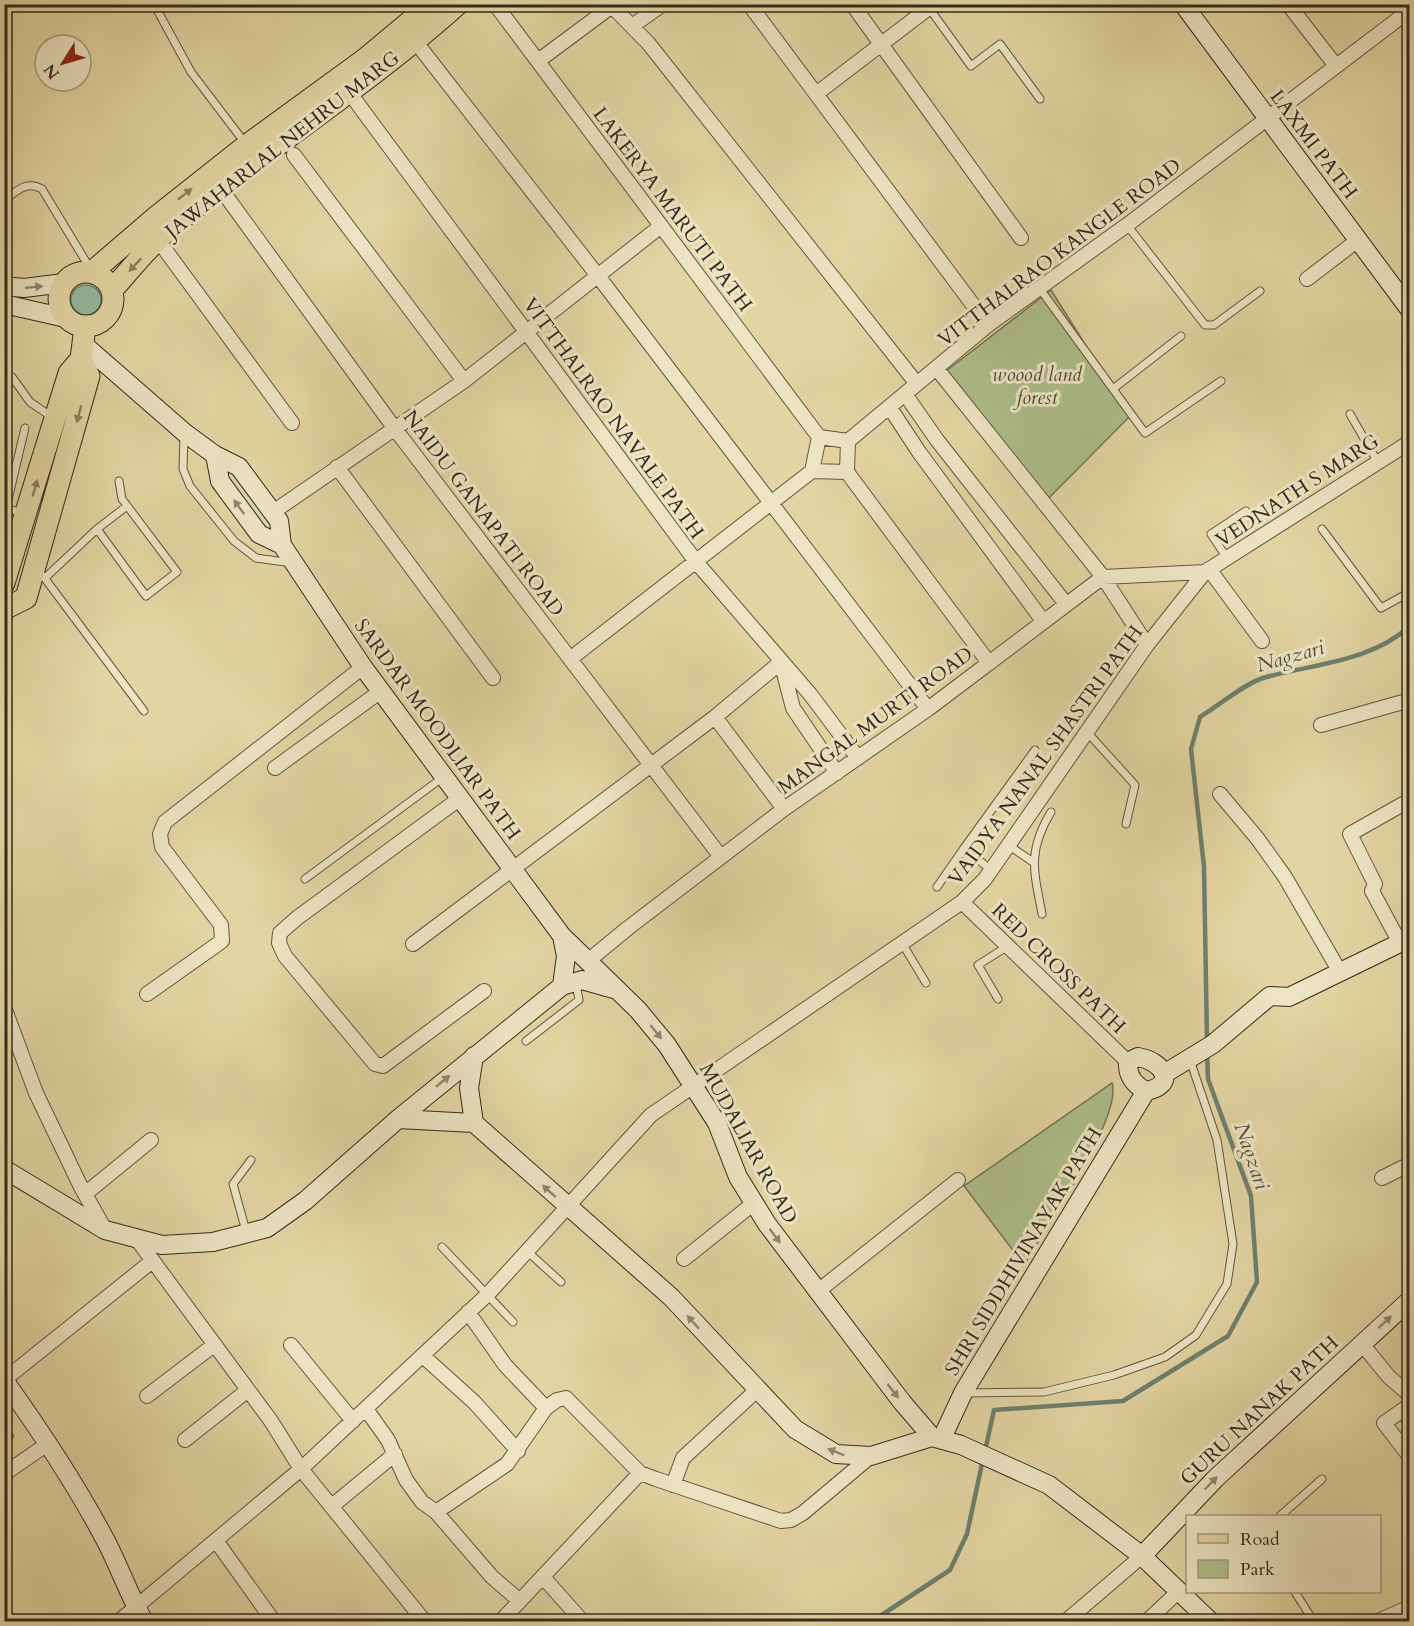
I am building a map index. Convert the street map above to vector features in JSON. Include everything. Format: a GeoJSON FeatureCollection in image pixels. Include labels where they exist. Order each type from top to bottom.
{"type":"FeatureCollection","features":[{"type":"Feature","properties":{"kind":"main road","name":"JAWAHARLAL NEHRU MARG"},"geometry":{"type":"LineString","coordinates":[[92,272],[156,217],[247,145],[364,59],[431,4]]}},
{"type":"Feature","properties":{"kind":"main road","name":"JAWAHARLAL NEHRU MARG"},"geometry":{"type":"LineString","coordinates":[[112,290],[158,240],[415,41],[458,4]]}},
{"type":"Feature","properties":{"kind":"main road"},"geometry":{"type":"LineString","coordinates":[[4,583],[27,514],[79,337],[108,315],[113,300],[112,290],[106,281],[92,272],[77,274],[64,283],[59,298],[79,337],[89,376],[40,572],[26,598],[5,608],[4,601]]}},
{"type":"Feature","properties":{"kind":"street","name":"LAKERYA MARUTI PATH"},"geometry":{"type":"LineString","coordinates":[[495,4],[819,438]]}},
{"type":"Feature","properties":{"kind":"street"},"geometry":{"type":"LineString","coordinates":[[633,26],[663,4]]}},
{"type":"Feature","properties":{"kind":"street"},"geometry":{"type":"LineString","coordinates":[[749,4],[988,325]]}},
{"type":"Feature","properties":{"kind":"street"},"geometry":{"type":"LineString","coordinates":[[852,4],[1021,238]]}},
{"type":"Feature","properties":{"kind":"street","name":"LAXMI PATH"},"geometry":{"type":"LineString","coordinates":[[1183,4],[1410,310]]}},
{"type":"Feature","properties":{"kind":"street"},"geometry":{"type":"LineString","coordinates":[[1288,4],[1336,66]]}},
{"type":"Feature","properties":{"kind":"street"},"geometry":{"type":"LineString","coordinates":[[1406,4],[1410,10]]}},
{"type":"Feature","properties":{"kind":"street"},"geometry":{"type":"LineString","coordinates":[[538,61],[611,5],[633,26],[917,384]]}},
{"type":"Feature","properties":{"kind":"street"},"geometry":{"type":"LineString","coordinates":[[816,94],[931,6]]}},
{"type":"Feature","properties":{"kind":"street","name":"VITTHALRAO KANGLE ROAD"},"geometry":{"type":"LineString","coordinates":[[848,441],[988,325],[1127,225],[1410,10]]}},
{"type":"Feature","properties":{"kind":"street"},"geometry":{"type":"LineString","coordinates":[[415,41],[598,276],[928,709]]}},
{"type":"Feature","properties":{"kind":"street","name":"VITTHALRAO NAVALE PATH"},"geometry":{"type":"LineString","coordinates":[[349,92],[697,563],[810,694],[858,758]]}},
{"type":"Feature","properties":{"kind":"street"},"geometry":{"type":"LineString","coordinates":[[294,155],[464,381]]}},
{"type":"Feature","properties":{"kind":"street","name":"NAIDU GANAPATI ROAD"},"geometry":{"type":"LineString","coordinates":[[221,189],[395,429],[721,857]]}},
{"type":"Feature","properties":{"kind":"street"},"geometry":{"type":"LineString","coordinates":[[273,512],[464,381],[661,226]]}},
{"type":"Feature","properties":{"kind":"street"},"geometry":{"type":"LineString","coordinates":[[158,240],[292,423]]}},
{"type":"Feature","properties":{"kind":"street"},"geometry":{"type":"LineString","coordinates":[[1307,279],[1358,240]]}},
{"type":"Feature","properties":{"kind":"street"},"geometry":{"type":"LineString","coordinates":[[4,286],[24,288],[64,283]]}},
{"type":"Feature","properties":{"kind":"street","name":"SARDAR MOODLIAR PATH"},"geometry":{"type":"LineString","coordinates":[[9,309],[79,337],[184,433],[215,455],[239,467],[279,521],[282,545],[363,668],[562,936],[589,960]]}},
{"type":"Feature","properties":{"kind":"street"},"geometry":{"type":"LineString","coordinates":[[937,369],[1102,576],[1147,645]]}},
{"type":"Feature","properties":{"kind":"street"},"geometry":{"type":"LineString","coordinates":[[905,394],[937,440],[1066,604]]}},
{"type":"Feature","properties":{"kind":"street"},"geometry":{"type":"LineString","coordinates":[[890,408],[919,452],[1043,621]]}},
{"type":"Feature","properties":{"kind":"street"},"geometry":{"type":"LineString","coordinates":[[812,471],[819,438],[848,441],[847,472],[989,663]]}},
{"type":"Feature","properties":{"kind":"street","name":"VEDNATH S MARG"},"geometry":{"type":"LineString","coordinates":[[1207,570],[1410,442]]}},
{"type":"Feature","properties":{"kind":"street","name":"SARDAR MOODLIAR PATH"},"geometry":{"type":"LineString","coordinates":[[215,455],[220,481],[259,534],[282,545]]}},
{"type":"Feature","properties":{"kind":"street"},"geometry":{"type":"LineString","coordinates":[[337,467],[493,678]]}},
{"type":"Feature","properties":{"kind":"street"},"geometry":{"type":"LineString","coordinates":[[570,659],[697,563],[769,503],[812,471],[847,472]]}},
{"type":"Feature","properties":{"kind":"street"},"geometry":{"type":"LineString","coordinates":[[1102,576],[1207,570],[1262,641]]}},
{"type":"Feature","properties":{"kind":"street","name":"VAIDYA NANAL SHASTRI PATH"},"geometry":{"type":"LineString","coordinates":[[118,1622],[140,1614],[217,1542],[302,1469],[423,1356],[528,1252],[651,1115],[962,902],[991,870],[1147,645],[1207,570]]}},
{"type":"Feature","properties":{"kind":"street","name":"MANGAL MURTI ROAD"},"geometry":{"type":"LineString","coordinates":[[589,960],[784,809],[928,709],[1102,576]]}},
{"type":"Feature","properties":{"kind":"street"},"geometry":{"type":"LineString","coordinates":[[412,944],[715,717],[781,662],[793,708],[837,773]]}},
{"type":"Feature","properties":{"kind":"street"},"geometry":{"type":"LineString","coordinates":[[147,994],[222,941],[223,934],[221,925],[162,847],[160,834],[165,822],[363,668]]}},
{"type":"Feature","properties":{"kind":"street"},"geometry":{"type":"LineString","coordinates":[[275,768],[381,691]]}},
{"type":"Feature","properties":{"kind":"street"},"geometry":{"type":"LineString","coordinates":[[1321,725],[1410,700]]}},
{"type":"Feature","properties":{"kind":"street"},"geometry":{"type":"LineString","coordinates":[[715,717],[784,809]]}},
{"type":"Feature","properties":{"kind":"street"},"geometry":{"type":"LineString","coordinates":[[1220,794],[1257,838],[1285,877],[1340,972]]}},
{"type":"Feature","properties":{"kind":"street"},"geometry":{"type":"LineString","coordinates":[[459,799],[297,918],[280,933],[279,943],[285,956],[375,1064],[383,1066],[484,991]]}},
{"type":"Feature","properties":{"kind":"street"},"geometry":{"type":"LineString","coordinates":[[1164,1074],[1201,1051],[1270,996],[1289,997],[1405,940],[1372,891],[1375,884],[1350,834],[1403,804]]}},
{"type":"Feature","properties":{"kind":"street","name":"RED CROSS PATH"},"geometry":{"type":"LineString","coordinates":[[962,902],[1128,1062]]}},
{"type":"Feature","properties":{"kind":"street"},"geometry":{"type":"LineString","coordinates":[[562,936],[569,984]]}},
{"type":"Feature","properties":{"kind":"street","name":"MUDALIAR ROAD"},"geometry":{"type":"LineString","coordinates":[[589,960],[638,1010],[667,1045],[717,1123],[738,1177],[766,1224],[817,1292],[942,1438]]}},
{"type":"Feature","properties":{"kind":"street"},"geometry":{"type":"LineString","coordinates":[[4,1169],[105,1230],[162,1245],[213,1242],[247,1234],[267,1228],[305,1201],[474,1056],[569,984],[582,980],[616,989]]}},
{"type":"Feature","properties":{"kind":"street"},"geometry":{"type":"LineString","coordinates":[[4,1007],[36,1093],[105,1230]]}},
{"type":"Feature","properties":{"kind":"street"},"geometry":{"type":"LineString","coordinates":[[474,1056],[469,1088],[474,1123]]}},
{"type":"Feature","properties":{"kind":"street"},"geometry":{"type":"LineString","coordinates":[[1138,1057],[1152,1059],[1164,1074],[1162,1083],[1155,1089],[1146,1091],[1133,1082],[1128,1070],[1128,1062],[1138,1057]]}},
{"type":"Feature","properties":{"kind":"street","name":"SHRI SIDDHIVINAYAK PATH"},"geometry":{"type":"LineString","coordinates":[[942,1438],[963,1393],[1146,1091]]}},
{"type":"Feature","properties":{"kind":"street"},"geometry":{"type":"LineString","coordinates":[[398,1119],[474,1123],[671,1298],[795,1429],[836,1454],[871,1456],[942,1438],[1049,1485],[1142,1556],[1211,1622]]}},
{"type":"Feature","properties":{"kind":"street"},"geometry":{"type":"LineString","coordinates":[[85,1194],[151,1140]]}},
{"type":"Feature","properties":{"kind":"street"},"geometry":{"type":"LineString","coordinates":[[1382,1178],[1410,1164]]}},
{"type":"Feature","properties":{"kind":"street"},"geometry":{"type":"LineString","coordinates":[[817,1292],[958,1180]]}},
{"type":"Feature","properties":{"kind":"street"},"geometry":{"type":"LineString","coordinates":[[684,1259],[754,1203]]}},
{"type":"Feature","properties":{"kind":"street"},"geometry":{"type":"LineString","coordinates":[[136,1238],[151,1262],[248,1390],[302,1469],[425,1622]]}},
{"type":"Feature","properties":{"kind":"street"},"geometry":{"type":"LineString","coordinates":[[140,1614],[107,1544],[49,1443],[4,1380],[151,1262]]}},
{"type":"Feature","properties":{"kind":"street","name":"GURU NANAK PATH"},"geometry":{"type":"LineString","coordinates":[[1192,1512],[1280,1417],[1410,1300]]}},
{"type":"Feature","properties":{"kind":"street"},"geometry":{"type":"LineString","coordinates":[[468,1312],[506,1365],[546,1408]]}},
{"type":"Feature","properties":{"kind":"street"},"geometry":{"type":"LineString","coordinates":[[1362,1344],[1389,1377],[1410,1395]]}},
{"type":"Feature","properties":{"kind":"street"},"geometry":{"type":"LineString","coordinates":[[147,1396],[214,1345]]}},
{"type":"Feature","properties":{"kind":"street"},"geometry":{"type":"LineString","coordinates":[[291,1345],[353,1421]]}},
{"type":"Feature","properties":{"kind":"street"},"geometry":{"type":"LineString","coordinates":[[423,1356],[474,1402],[519,1450]]}},
{"type":"Feature","properties":{"kind":"street"},"geometry":{"type":"LineString","coordinates":[[184,1440],[248,1390]]}},
{"type":"Feature","properties":{"kind":"street"},"geometry":{"type":"LineString","coordinates":[[673,1485],[683,1458],[757,1390]]}},
{"type":"Feature","properties":{"kind":"street"},"geometry":{"type":"LineString","coordinates":[[436,1512],[507,1464],[519,1450],[546,1408],[557,1400],[566,1398],[640,1473],[781,1521],[791,1520],[871,1456]]}},
{"type":"Feature","properties":{"kind":"street"},"geometry":{"type":"LineString","coordinates":[[1410,1405],[1383,1423],[1410,1457]]}},
{"type":"Feature","properties":{"kind":"street"},"geometry":{"type":"LineString","coordinates":[[366,1409],[395,1454],[406,1479],[422,1502],[436,1512],[492,1577],[520,1601]]}},
{"type":"Feature","properties":{"kind":"street"},"geometry":{"type":"LineString","coordinates":[[4,1474],[49,1443]]}},
{"type":"Feature","properties":{"kind":"street"},"geometry":{"type":"LineString","coordinates":[[332,1506],[395,1454]]}},
{"type":"Feature","properties":{"kind":"street"},"geometry":{"type":"LineString","coordinates":[[500,1622],[640,1473]]}},
{"type":"Feature","properties":{"kind":"street","name":"GURU NANAK PATH"},"geometry":{"type":"LineString","coordinates":[[1142,1556],[1186,1517]]}},
{"type":"Feature","properties":{"kind":"street"},"geometry":{"type":"LineString","coordinates":[[217,1542],[274,1622]]}},
{"type":"Feature","properties":{"kind":"street"},"geometry":{"type":"LineString","coordinates":[[1065,1622],[1142,1556]]}},
{"type":"Feature","properties":{"kind":"street"},"geometry":{"type":"LineString","coordinates":[[543,1577],[583,1622]]}},
{"type":"Feature","properties":{"kind":"street"},"geometry":{"type":"LineString","coordinates":[[1146,1622],[1179,1592]]}},
{"type":"Feature","properties":{"kind":"street"},"geometry":{"type":"LineString","coordinates":[[1376,1622],[1410,1607]]}},
{"type":"Feature","properties":{"kind":"lane"},"geometry":{"type":"LineString","coordinates":[[155,6],[191,72],[247,145]]}},
{"type":"Feature","properties":{"kind":"lane"},"geometry":{"type":"LineString","coordinates":[[931,6],[971,66],[1000,44],[1040,99]]}},
{"type":"Feature","properties":{"kind":"lane"},"geometry":{"type":"LineString","coordinates":[[4,200],[24,186],[34,184],[42,189],[92,272]]}},
{"type":"Feature","properties":{"kind":"lane"},"geometry":{"type":"LineString","coordinates":[[1127,225],[1205,325],[1214,325],[1260,291]]}},
{"type":"Feature","properties":{"kind":"lane"},"geometry":{"type":"LineString","coordinates":[[1040,289],[1145,433],[1221,381]]}},
{"type":"Feature","properties":{"kind":"lane"},"geometry":{"type":"LineString","coordinates":[[1113,389],[1181,336]]}},
{"type":"Feature","properties":{"kind":"lane"},"geometry":{"type":"LineString","coordinates":[[12,377],[34,405],[54,418]]}},
{"type":"Feature","properties":{"kind":"lane"},"geometry":{"type":"LineString","coordinates":[[1350,414],[1377,461]]}},
{"type":"Feature","properties":{"kind":"lane"},"geometry":{"type":"LineString","coordinates":[[25,428],[6,508],[27,514]]}},
{"type":"Feature","properties":{"kind":"lane"},"geometry":{"type":"LineString","coordinates":[[184,433],[183,469],[190,486],[234,541],[256,558],[294,562]]}},
{"type":"Feature","properties":{"kind":"lane"},"geometry":{"type":"LineString","coordinates":[[97,529],[146,596],[177,572],[122,499],[119,481]]}},
{"type":"Feature","properties":{"kind":"lane"},"geometry":{"type":"LineString","coordinates":[[127,506],[40,572],[144,711]]}},
{"type":"Feature","properties":{"kind":"lane"},"geometry":{"type":"LineString","coordinates":[[1227,558],[1211,534],[1246,511]]}},
{"type":"Feature","properties":{"kind":"lane"},"geometry":{"type":"LineString","coordinates":[[1322,530],[1382,608],[1410,592]]}},
{"type":"Feature","properties":{"kind":"lane"},"geometry":{"type":"LineString","coordinates":[[1087,732],[1135,785],[1126,824]]}},
{"type":"Feature","properties":{"kind":"lane"},"geometry":{"type":"LineString","coordinates":[[937,886],[1035,750]]}},
{"type":"Feature","properties":{"kind":"lane"},"geometry":{"type":"LineString","coordinates":[[305,879],[444,777]]}},
{"type":"Feature","properties":{"kind":"lane"},"geometry":{"type":"LineString","coordinates":[[1042,914],[1033,862],[1037,841],[1052,812]]}},
{"type":"Feature","properties":{"kind":"lane"},"geometry":{"type":"LineString","coordinates":[[1008,845],[1033,862]]}},
{"type":"Feature","properties":{"kind":"lane"},"geometry":{"type":"LineString","coordinates":[[964,848],[991,870]]}},
{"type":"Feature","properties":{"kind":"lane"},"geometry":{"type":"LineString","coordinates":[[902,943],[926,983]]}},
{"type":"Feature","properties":{"kind":"lane"},"geometry":{"type":"LineString","coordinates":[[998,999],[978,965],[1008,946]]}},
{"type":"Feature","properties":{"kind":"lane"},"geometry":{"type":"LineString","coordinates":[[526,1041],[579,1000],[569,984]]}},
{"type":"Feature","properties":{"kind":"lane"},"geometry":{"type":"LineString","coordinates":[[963,1393],[1044,1392],[1104,1377],[1165,1357],[1196,1335],[1227,1284],[1233,1244],[1201,1051]]}},
{"type":"Feature","properties":{"kind":"lane"},"geometry":{"type":"LineString","coordinates":[[247,1234],[233,1184],[251,1160]]}},
{"type":"Feature","properties":{"kind":"lane"},"geometry":{"type":"LineString","coordinates":[[442,1247],[513,1322]]}},
{"type":"Feature","properties":{"kind":"lane"},"geometry":{"type":"LineString","coordinates":[[528,1252],[561,1281]]}},
{"type":"Feature","properties":{"kind":"lane"},"geometry":{"type":"LineString","coordinates":[[1281,1515],[1322,1479]]}},
{"type":"Feature","properties":{"kind":"lane"},"geometry":{"type":"LineString","coordinates":[[1296,1593],[1314,1622]]}},
{"type":"Feature","properties":{"kind":"green space","name":"woood land forest"},"geometry":{"type":"Polygon","coordinates":[[[1051,290],[1113,389],[1133,413],[1048,499],[945,372],[1051,290]]]}},
{"type":"Feature","properties":{"kind":"green space"},"geometry":{"type":"Polygon","coordinates":[[[1112,1083],[1112,1099],[1106,1121],[1094,1146],[1080,1174],[1024,1265],[964,1186],[1112,1083]]]}},
{"type":"Feature","properties":{"kind":"shaded area"},"geometry":{"type":"Polygon","coordinates":[[[86,285],[92,286],[100,294],[100,306],[92,314],[86,315],[80,314],[72,306],[71,300],[72,294],[80,286],[86,285]]]}},
{"type":"Feature","properties":{"kind":"waterway","name":"Nagzari"},"geometry":{"type":"LineString","coordinates":[[1207,1041],[1204,867],[1191,749],[1200,717],[1256,681],[1359,655],[1394,638],[1410,626]]}},
{"type":"Feature","properties":{"kind":"waterway","name":"Nagzari"},"geometry":{"type":"LineString","coordinates":[[985,1451],[994,1410],[1123,1401],[1228,1336],[1257,1282],[1251,1196],[1208,1079],[1207,1052]]}},
{"type":"Feature","properties":{"kind":"waterway"},"geometry":{"type":"LineString","coordinates":[[4,1419],[12,1436],[4,1449]]}},
{"type":"Feature","properties":{"kind":"waterway","name":"Nagzari"},"geometry":{"type":"LineString","coordinates":[[871,1622],[950,1570],[967,1534],[983,1459]]}}]}
